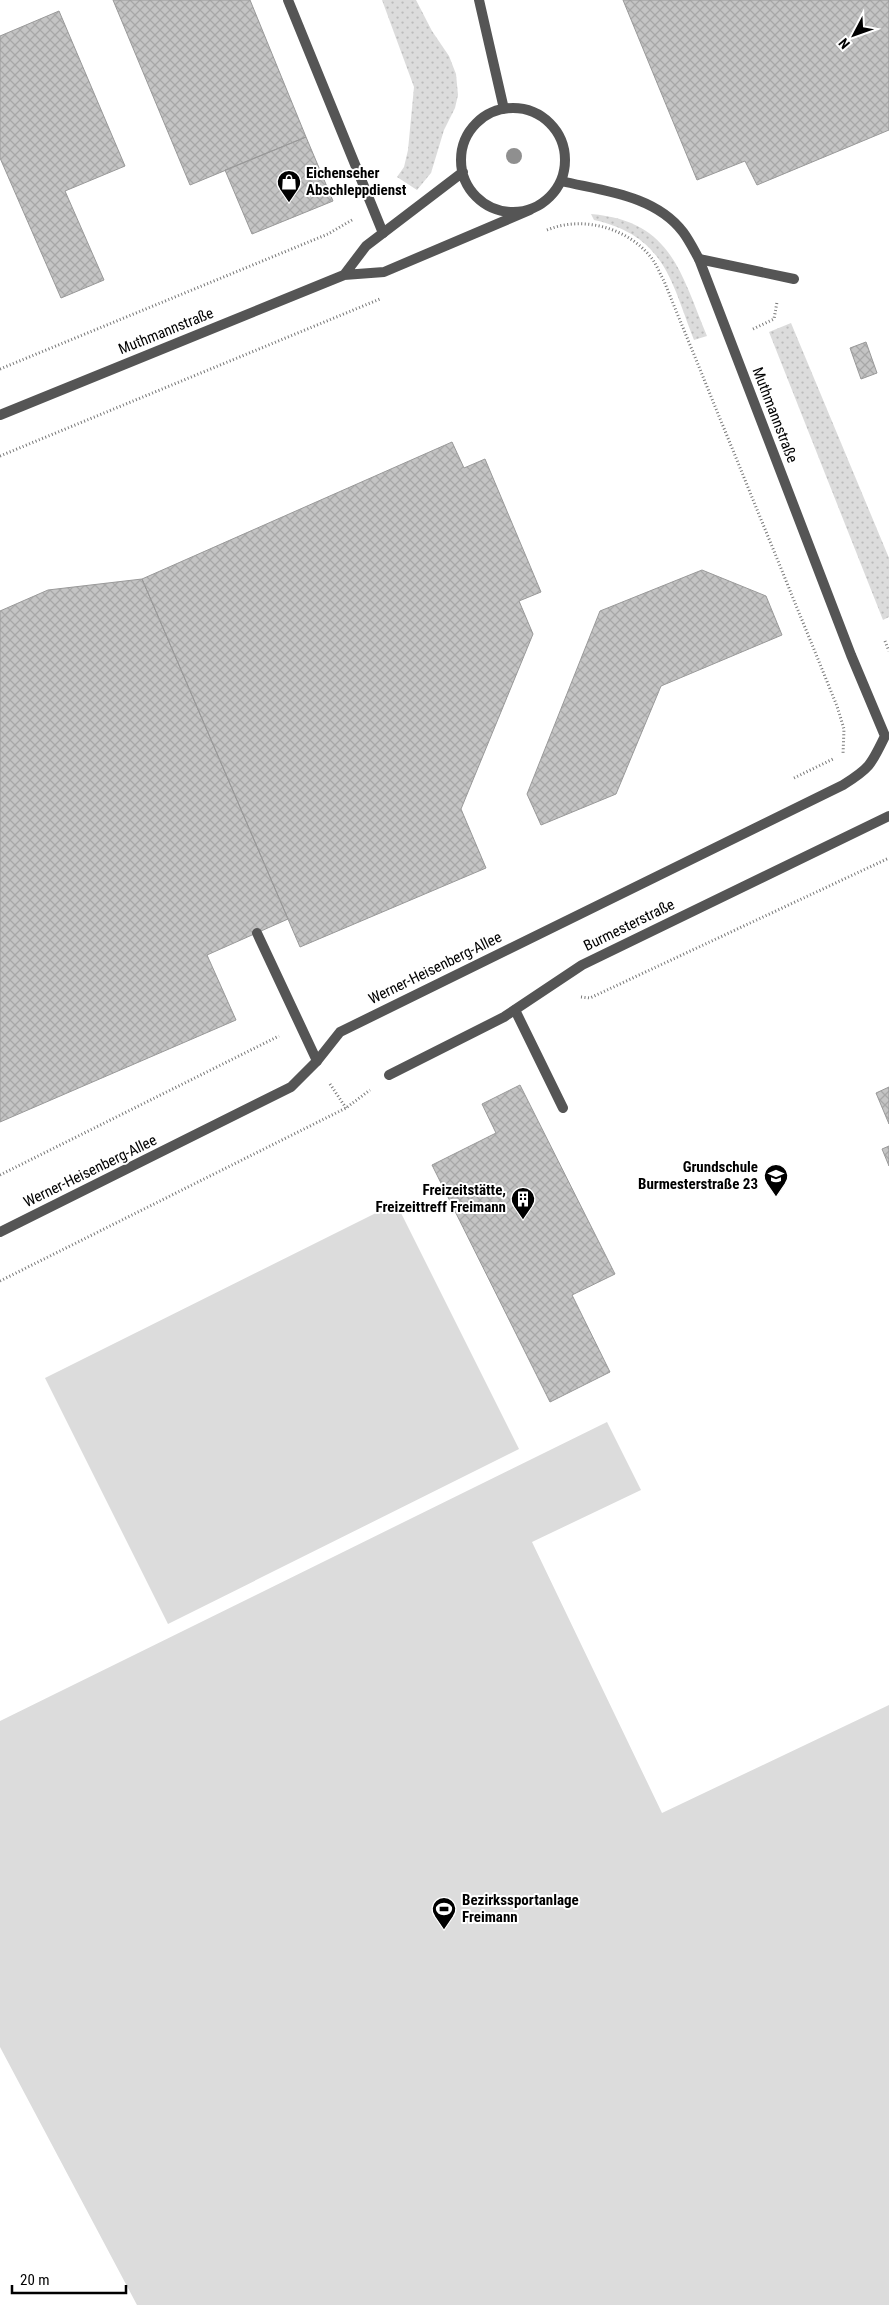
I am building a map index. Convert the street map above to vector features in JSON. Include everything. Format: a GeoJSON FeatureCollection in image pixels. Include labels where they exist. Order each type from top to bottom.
{"type":"FeatureCollection","features":[{"type":"Feature","properties":{"kind":"street"},"geometry":{"type":"LineString","coordinates":[[288,0],[383,233]]}},
{"type":"Feature","properties":{"kind":"street"},"geometry":{"type":"LineString","coordinates":[[479,0],[504,109]]}},
{"type":"Feature","properties":{"kind":"street","name":"Muthmannstraße"},"geometry":{"type":"LineString","coordinates":[[0,415],[344,274],[384,272],[530,210],[543,203],[554,193],[561,181],[565,165],[564,149],[558,134],[535,113],[520,108],[504,109],[488,114],[475,125],[466,139],[461,155],[462,172],[366,246],[344,274]]}},
{"type":"Feature","properties":{"kind":"street"},"geometry":{"type":"LineString","coordinates":[[462,172],[469,188],[481,200],[496,209],[513,212],[530,210]]}},
{"type":"Feature","properties":{"kind":"street","name":"Muthmannstraße"},"geometry":{"type":"LineString","coordinates":[[561,181],[630,197],[658,209],[683,232],[699,259],[851,655],[885,736]]}},
{"type":"Feature","properties":{"kind":"street"},"geometry":{"type":"LineString","coordinates":[[699,259],[794,279]]}},
{"type":"Feature","properties":{"kind":"street","name":"Werner-Heisenberg-Allee"},"geometry":{"type":"LineString","coordinates":[[0,1232],[291,1088],[317,1061],[340,1032],[843,785],[866,771],[885,736]]}},
{"type":"Feature","properties":{"kind":"street","name":"Burmesterstraße"},"geometry":{"type":"LineString","coordinates":[[389,1075],[515,1010],[582,965],[889,816]]}},
{"type":"Feature","properties":{"kind":"street"},"geometry":{"type":"LineString","coordinates":[[257,933],[317,1061]]}},
{"type":"Feature","properties":{"kind":"street"},"geometry":{"type":"LineString","coordinates":[[515,1010],[563,1108]]}},
{"type":"Feature","properties":{"kind":"path"},"geometry":{"type":"LineString","coordinates":[[0,370],[328,234],[372,209]]}},
{"type":"Feature","properties":{"kind":"path"},"geometry":{"type":"LineString","coordinates":[[546,230],[555,226],[582,223],[602,227],[619,232],[653,260],[664,281],[837,706],[844,729],[843,754]]}},
{"type":"Feature","properties":{"kind":"path"},"geometry":{"type":"LineString","coordinates":[[730,339],[774,319],[782,276]]}},
{"type":"Feature","properties":{"kind":"path"},"geometry":{"type":"LineString","coordinates":[[0,456],[385,297]]}},
{"type":"Feature","properties":{"kind":"path"},"geometry":{"type":"LineString","coordinates":[[884,641],[889,651]]}},
{"type":"Feature","properties":{"kind":"path"},"geometry":{"type":"LineString","coordinates":[[543,993],[590,998],[889,858]]}},
{"type":"Feature","properties":{"kind":"path"},"geometry":{"type":"LineString","coordinates":[[0,1281],[346,1108]]}},
{"type":"Feature","properties":{"kind":"shaded area"},"geometry":{"type":"Polygon","coordinates":[[[382,0],[416,0],[432,31],[449,56],[456,74],[458,95],[455,108],[444,130],[431,173],[417,190],[397,177],[404,167],[408,150],[414,87],[382,0]]]}},
{"type":"Feature","properties":{"kind":"shaded area"},"geometry":{"type":"Polygon","coordinates":[[[591,214],[618,219],[639,227],[656,239],[669,253],[680,271],[707,336],[694,340],[671,280],[651,249],[636,237],[618,227],[594,220],[591,214]]]}},
{"type":"Feature","properties":{"kind":"shaded area"},"geometry":{"type":"Polygon","coordinates":[[[791,323],[889,558],[889,617],[883,620],[769,332],[791,323]]]}},
{"type":"Feature","properties":{"kind":"shaded area"},"geometry":{"type":"Polygon","coordinates":[[[396,1203],[519,1449],[168,1624],[45,1378],[396,1203]]]}},
{"type":"Feature","properties":{"kind":"shaded area","name":"Bezirkssportanlage Freimann"},"geometry":{"type":"Polygon","coordinates":[[[607,1422],[641,1490],[532,1542],[662,1813],[889,1705],[889,2305],[137,2305],[0,2047],[0,1721],[607,1422]]]}},
{"type":"Feature","properties":{"kind":"building"},"geometry":{"type":"Polygon","coordinates":[[[113,0],[250,0],[306,137],[190,185],[113,0]]]}},
{"type":"Feature","properties":{"kind":"building"},"geometry":{"type":"Polygon","coordinates":[[[623,0],[889,0],[889,130],[757,185],[745,161],[697,180],[623,0]]]}},
{"type":"Feature","properties":{"kind":"building"},"geometry":{"type":"Polygon","coordinates":[[[59,11],[125,166],[65,191],[104,280],[61,298],[0,158],[0,36],[59,11]]]}},
{"type":"Feature","properties":{"kind":"building"},"geometry":{"type":"Polygon","coordinates":[[[306,137],[333,201],[252,234],[225,170],[306,137]]]}},
{"type":"Feature","properties":{"kind":"building"},"geometry":{"type":"Polygon","coordinates":[[[866,342],[877,373],[861,379],[850,348],[866,342]]]}},
{"type":"Feature","properties":{"kind":"building"},"geometry":{"type":"Polygon","coordinates":[[[452,442],[464,468],[485,459],[541,592],[519,601],[533,634],[461,809],[486,868],[300,947],[142,579],[452,442]]]}},
{"type":"Feature","properties":{"kind":"building"},"geometry":{"type":"Polygon","coordinates":[[[702,570],[766,596],[782,635],[661,686],[616,794],[541,825],[527,794],[600,611],[702,570]]]}},
{"type":"Feature","properties":{"kind":"building"},"geometry":{"type":"Polygon","coordinates":[[[142,579],[288,919],[207,955],[236,1020],[0,1122],[0,611],[48,590],[142,579]]]}},
{"type":"Feature","properties":{"kind":"building","name":"Freizeitstätte, Freizeittreff Freimann"},"geometry":{"type":"Polygon","coordinates":[[[520,1085],[615,1274],[572,1295],[610,1372],[550,1402],[432,1165],[496,1133],[482,1104],[520,1085]]]}},
{"type":"Feature","properties":{"kind":"building"},"geometry":{"type":"Polygon","coordinates":[[[889,1087],[889,1124],[876,1093],[889,1087]]]}},
{"type":"Feature","properties":{"kind":"building"},"geometry":{"type":"Polygon","coordinates":[[[889,1146],[889,1166],[882,1149],[889,1146]]]}},
{"type":"Feature","properties":{"kind":"place","name":"Eichenseher Abschleppdienst"},"geometry":{"type":"Point","coordinates":[289,203]}},
{"type":"Feature","properties":{"kind":"place","name":"Grundschule Burmesterstraße 23"},"geometry":{"type":"Point","coordinates":[776,1197]}},
{"type":"Feature","properties":{"kind":"place","name":"Freizeitstätte, Freizeittreff Freimann"},"geometry":{"type":"Point","coordinates":[523,1220]}},
{"type":"Feature","properties":{"kind":"place","name":"Bezirkssportanlage Freimann"},"geometry":{"type":"Point","coordinates":[444,1930]}}]}
